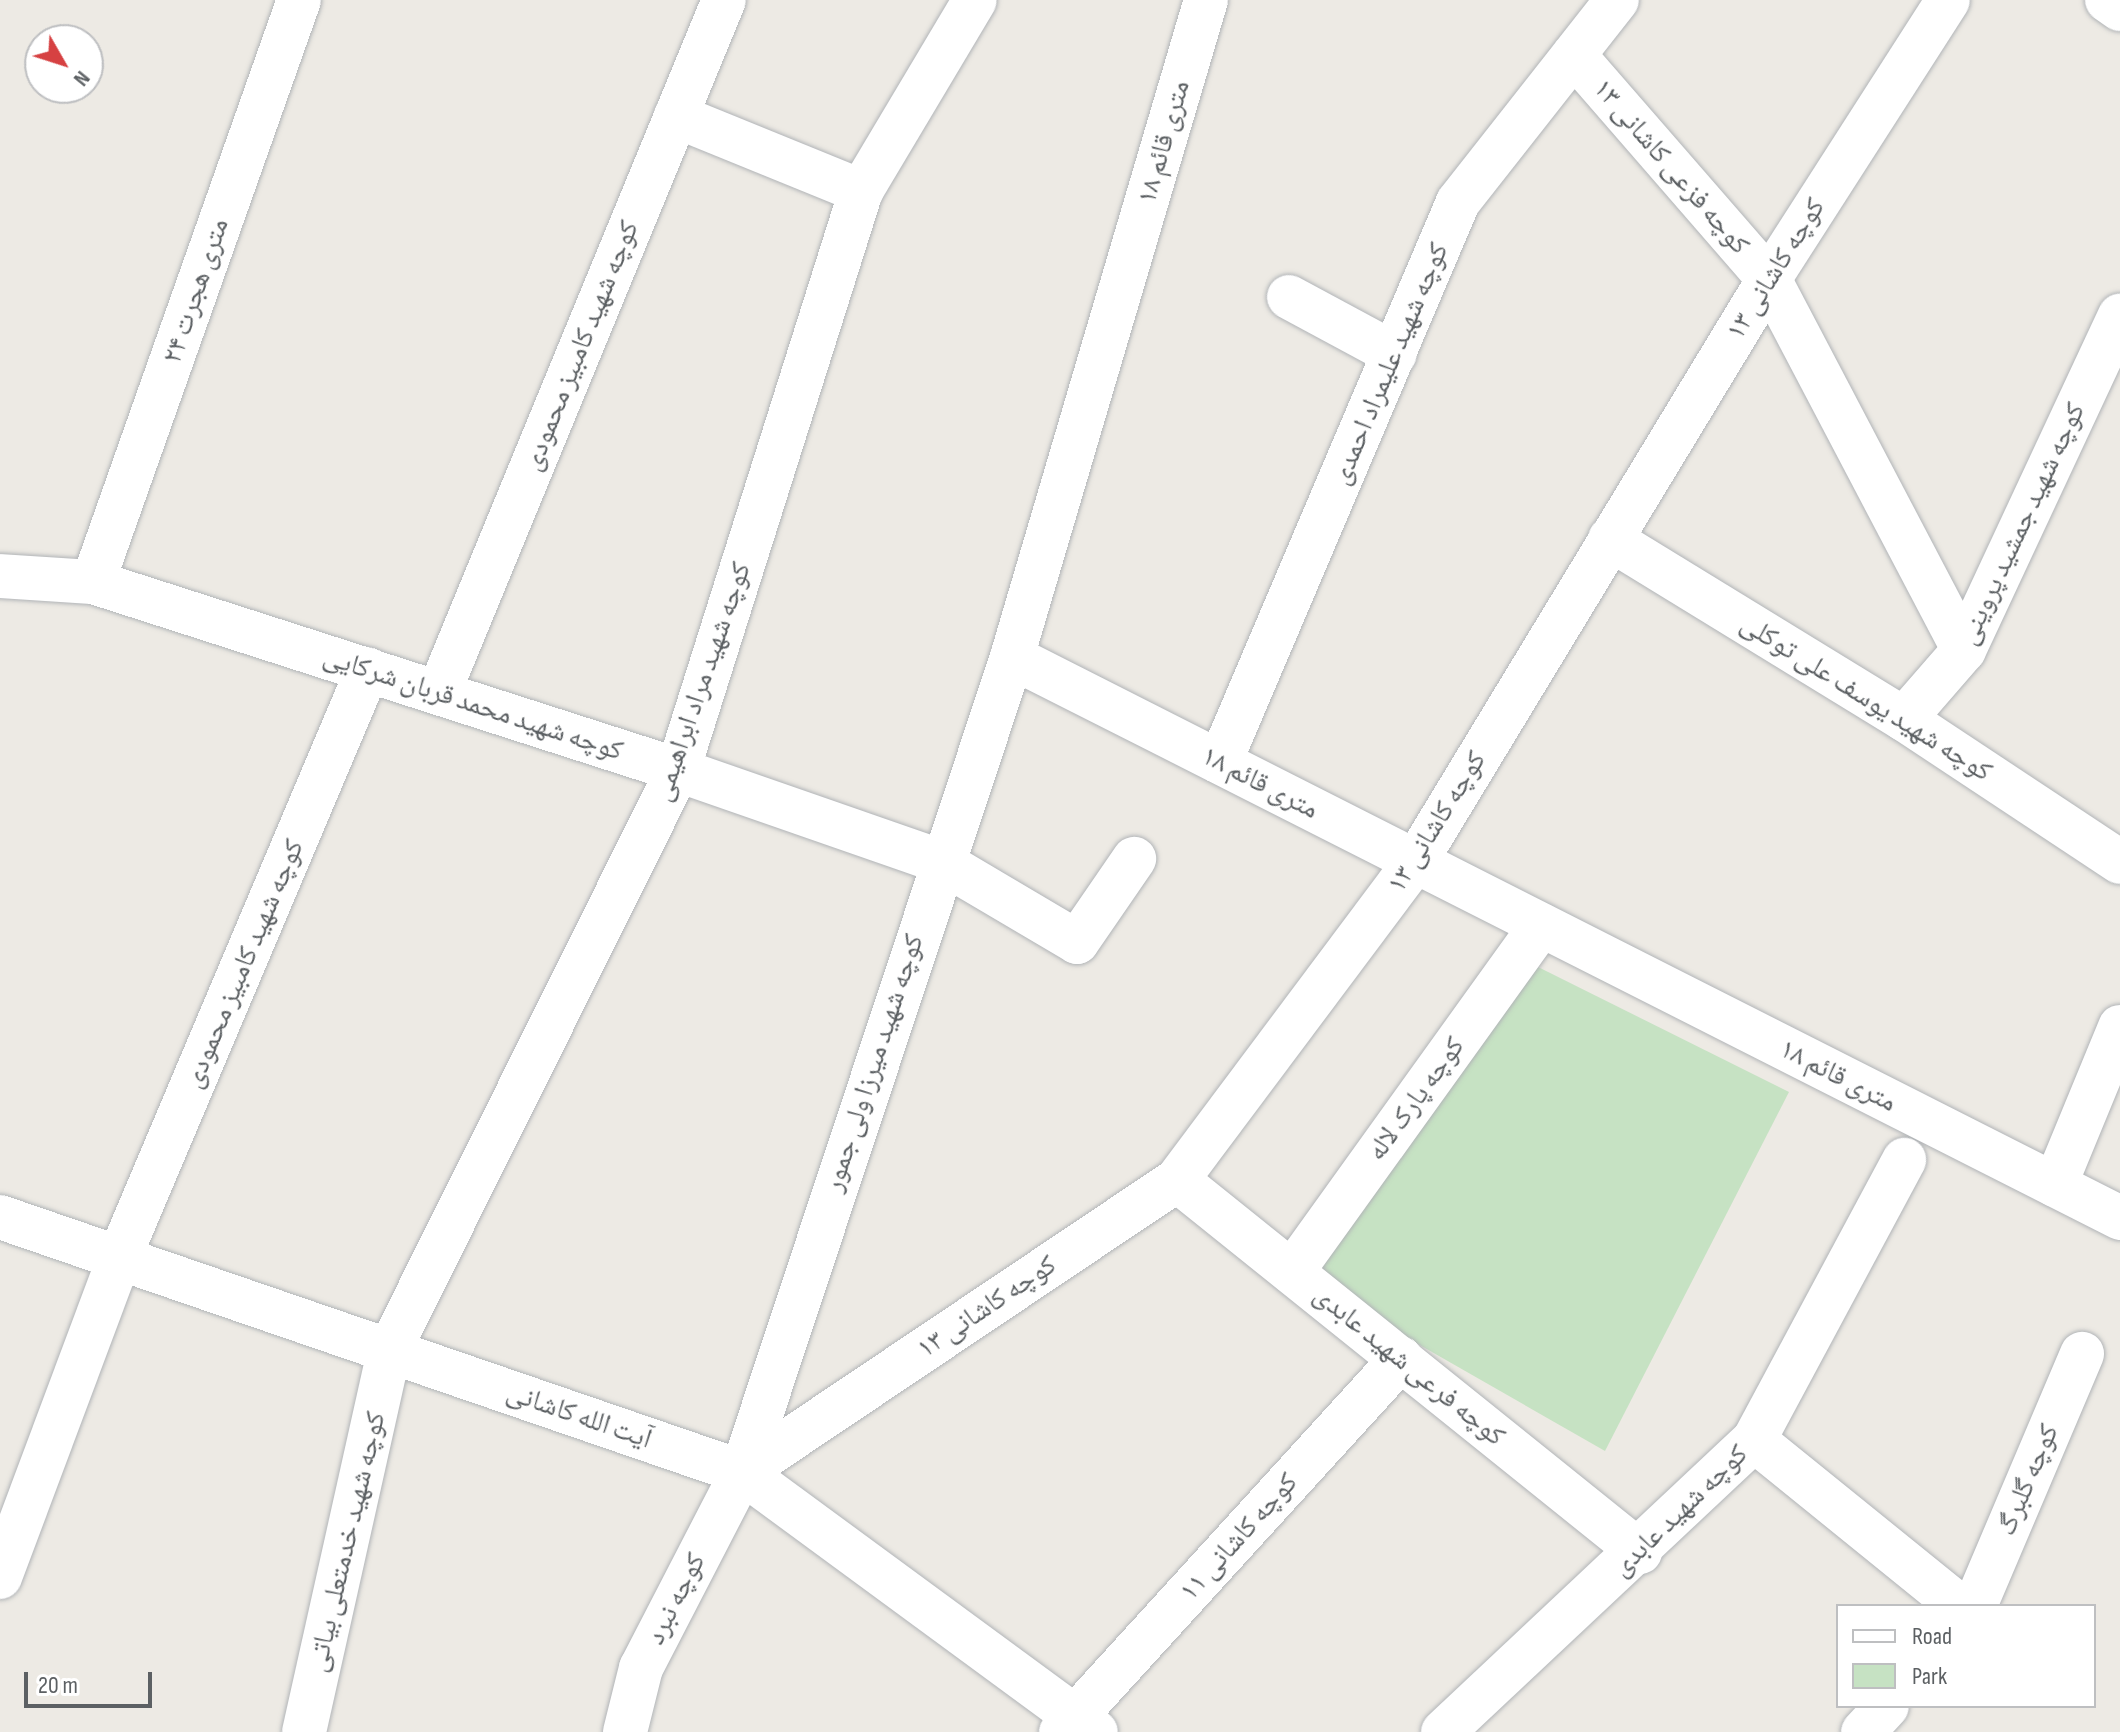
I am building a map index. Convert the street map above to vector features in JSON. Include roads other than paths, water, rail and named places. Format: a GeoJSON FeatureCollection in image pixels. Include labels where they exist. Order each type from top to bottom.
{"type":"FeatureCollection","features":[{"type":"Feature","properties":{"kind":"street","name":"۲۴ متری هجرت"},"geometry":{"type":"LineString","coordinates":[[93,582],[299,0]]}},
{"type":"Feature","properties":{"kind":"street","name":"کوچه شهید کامبیز محمودی"},"geometry":{"type":"LineString","coordinates":[[439,692],[724,0]]}},
{"type":"Feature","properties":{"kind":"street","name":"کوچه شهید مراد ابراهیمی"},"geometry":{"type":"LineString","coordinates":[[389,1351],[678,770],[861,191],[975,0]]}},
{"type":"Feature","properties":{"kind":"street","name":"۱۸ متری قائم"},"geometry":{"type":"LineString","coordinates":[[1206,0],[1012,657],[2120,1218]]}},
{"type":"Feature","properties":{"kind":"street","name":"کوچه کاشانی ۱۳"},"geometry":{"type":"LineString","coordinates":[[742,1472],[1177,1180],[1416,861],[1769,279],[1948,0]]}},
{"type":"Feature","properties":{"kind":"street"},"geometry":{"type":"LineString","coordinates":[[2107,0],[2120,9]]}},
{"type":"Feature","properties":{"kind":"street","name":"کوچه شهید علیمراد احمدی"},"geometry":{"type":"LineString","coordinates":[[1220,762],[1458,202],[1574,55],[1602,5]]}},
{"type":"Feature","properties":{"kind":"street","name":"کوچه فزعی کاشانی ۱۳"},"geometry":{"type":"LineString","coordinates":[[1574,55],[1769,279],[1964,650]]}},
{"type":"Feature","properties":{"kind":"street"},"geometry":{"type":"LineString","coordinates":[[676,116],[861,191]]}},
{"type":"Feature","properties":{"kind":"street"},"geometry":{"type":"LineString","coordinates":[[1289,297],[1395,354]]}},
{"type":"Feature","properties":{"kind":"street","name":"کوچه شهید جمشید پروینی"},"geometry":{"type":"LineString","coordinates":[[1904,719],[1964,650],[2120,316]]}},
{"type":"Feature","properties":{"kind":"street","name":"کوچه شهید یوسف علی توکلی"},"geometry":{"type":"LineString","coordinates":[[1610,539],[1904,719],[2120,862]]}},
{"type":"Feature","properties":{"kind":"street","name":"کوچه شهید محمد قربان شرکایی"},"geometry":{"type":"LineString","coordinates":[[0,576],[93,582],[678,770],[940,861],[1077,942],[1134,859]]}},
{"type":"Feature","properties":{"kind":"street","name":"کوچه شهید میرزا ولی جمور"},"geometry":{"type":"LineString","coordinates":[[742,1472],[940,861],[1012,657]]}},
{"type":"Feature","properties":{"kind":"street","name":"کوچه شهید کامبیز محمودی"},"geometry":{"type":"LineString","coordinates":[[0,1577],[119,1258],[368,669]]}},
{"type":"Feature","properties":{"kind":"street","name":"کوچه پارک لاله"},"geometry":{"type":"LineString","coordinates":[[1292,1272],[1541,925]]}},
{"type":"Feature","properties":{"kind":"street"},"geometry":{"type":"LineString","coordinates":[[2055,1185],[2120,1027]]}},
{"type":"Feature","properties":{"kind":"street","name":"کوچه شهید عابدی"},"geometry":{"type":"LineString","coordinates":[[1443,1732],[1640,1552],[1754,1440],[1904,1160]]}},
{"type":"Feature","properties":{"kind":"street","name":"کوچه فرعی شهید عابدی"},"geometry":{"type":"LineString","coordinates":[[1177,1180],[1640,1552]]}},
{"type":"Feature","properties":{"kind":"street","name":"آیت الله کاشانی"},"geometry":{"type":"LineString","coordinates":[[0,1217],[742,1472],[1078,1726]]}},
{"type":"Feature","properties":{"kind":"street","name":"کوچه شهید خدمتعلی بیاتی"},"geometry":{"type":"LineString","coordinates":[[304,1732],[389,1351]]}},
{"type":"Feature","properties":{"kind":"street","name":"کوچه گلبرگ"},"geometry":{"type":"LineString","coordinates":[[1976,1604],[2082,1354]]}},
{"type":"Feature","properties":{"kind":"street","name":"کوچه کاشانی ۱۱"},"geometry":{"type":"LineString","coordinates":[[1078,1726],[1401,1359]]}},
{"type":"Feature","properties":{"kind":"street"},"geometry":{"type":"LineString","coordinates":[[1754,1440],[1957,1604]]}},
{"type":"Feature","properties":{"kind":"street","name":"کوچه نبرد"},"geometry":{"type":"LineString","coordinates":[[625,1732],[641,1668],[742,1472]]}},
{"type":"Feature","properties":{"kind":"street"},"geometry":{"type":"LineString","coordinates":[[1863,1732],[1885,1708]]}}]}
